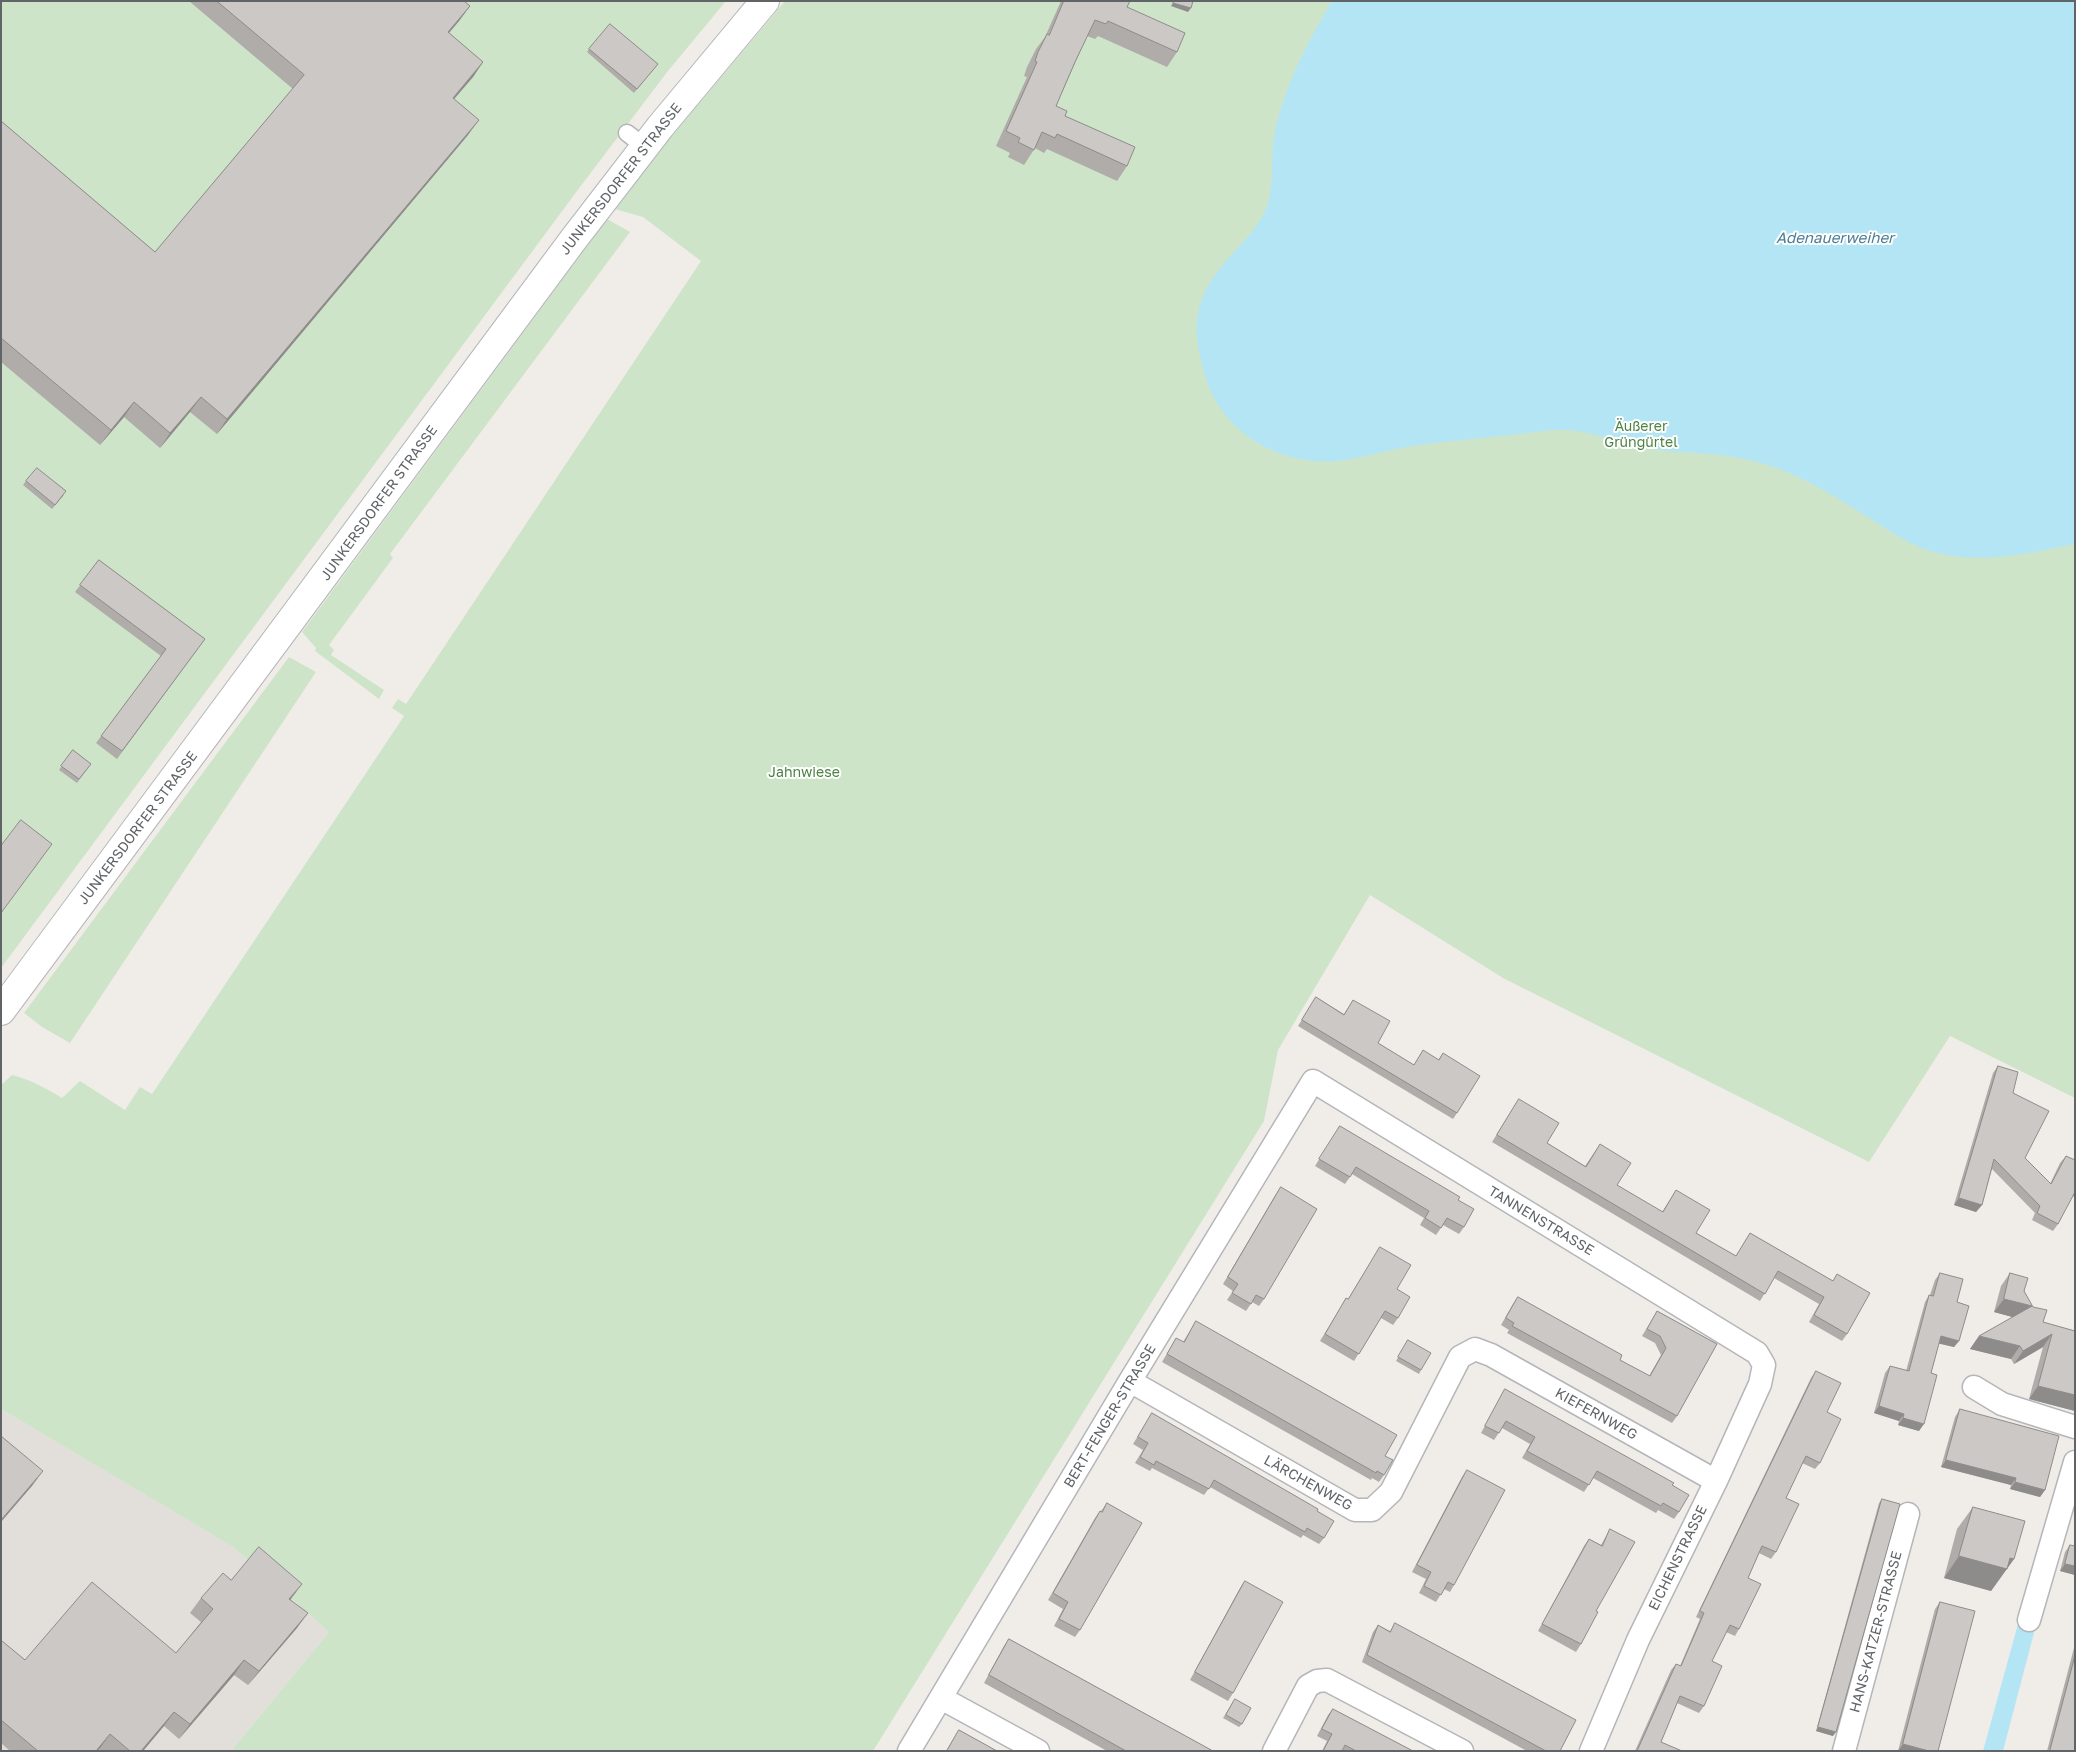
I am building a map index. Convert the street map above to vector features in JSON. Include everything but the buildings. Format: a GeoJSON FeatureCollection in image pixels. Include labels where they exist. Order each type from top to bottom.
{"type":"FeatureCollection","features":[{"type":"Feature","properties":{"kind":"street","name":"JUNKERSDORFER STRASSE"},"geometry":{"type":"LineString","coordinates":[[1,1011],[573,240],[636,140],[765,1]]}},
{"type":"Feature","properties":{"kind":"street","name":"TANNENSTRASSE"},"geometry":{"type":"LineString","coordinates":[[1313,1081],[1757,1353],[1764,1365]]}},
{"type":"Feature","properties":{"kind":"street","name":"BERT-FENGER-STRASSE"},"geometry":{"type":"LineString","coordinates":[[909,1751],[1130,1381],[1313,1081]]}},
{"type":"Feature","properties":{"kind":"street","name":"LÄRCHENWEG"},"geometry":{"type":"LineString","coordinates":[[1130,1381],[1355,1510],[1372,1510],[1391,1492],[1460,1357],[1474,1350]]}},
{"type":"Feature","properties":{"kind":"street","name":"KIEFERNWEG"},"geometry":{"type":"LineString","coordinates":[[1474,1350],[1491,1355],[1716,1481]]}},
{"type":"Feature","properties":{"kind":"street","name":"EICHENSTRASSE"},"geometry":{"type":"LineString","coordinates":[[1591,1751],[1638,1640],[1716,1481],[1760,1384],[1764,1365]]}},
{"type":"Feature","properties":{"kind":"street"},"geometry":{"type":"LineString","coordinates":[[1974,1387],[2002,1404],[2075,1427]]}},
{"type":"Feature","properties":{"kind":"street"},"geometry":{"type":"LineString","coordinates":[[2029,1620],[2075,1462]]}},
{"type":"Feature","properties":{"kind":"street","name":"HANS-KATZER-STRASSE"},"geometry":{"type":"LineString","coordinates":[[1844,1751],[1908,1514]]}},
{"type":"Feature","properties":{"kind":"street"},"geometry":{"type":"LineString","coordinates":[[1274,1751],[1308,1686],[1317,1681],[1327,1680],[1462,1751]]}},
{"type":"Feature","properties":{"kind":"street"},"geometry":{"type":"LineString","coordinates":[[941,1698],[1038,1751]]}},
{"type":"Feature","properties":{"kind":"shaded area"},"geometry":{"type":"Polygon","coordinates":[[[1,1409],[233,1547],[329,1632],[231,1751],[1,1751],[1,1409]]]}},
{"type":"Feature","properties":{"kind":"green space"},"geometry":{"type":"Polygon","coordinates":[[[1,1],[726,1],[668,71],[580,187],[1,968],[1,1]]]}},
{"type":"Feature","properties":{"kind":"green space","name":"Äußerer Grüngürtel"},"geometry":{"type":"Polygon","coordinates":[[[785,1],[2075,1],[2075,1098],[1950,1036],[1869,1162],[1503,978],[1370,895],[1278,1050],[1264,1121],[873,1751],[231,1751],[329,1632],[233,1547],[1,1409],[1,1085],[12,1075],[26,1079],[62,1098],[80,1081],[125,1110],[140,1087],[152,1094],[404,716],[392,708],[398,699],[406,704],[701,261],[643,217],[611,208],[785,1]]]}},
{"type":"Feature","properties":{"kind":"green space"},"geometry":{"type":"Polygon","coordinates":[[[607,219],[630,232],[390,554],[393,558],[329,645],[334,650],[331,655],[384,690],[379,699],[315,651],[316,648],[302,632],[607,219]]]}},
{"type":"Feature","properties":{"kind":"green space"},"geometry":{"type":"Polygon","coordinates":[[[289,657],[316,672],[70,1043],[42,1027],[24,1013],[289,657]]]}},
{"type":"Feature","properties":{"kind":"water","name":"Adenauerweiher"},"geometry":{"type":"Polygon","coordinates":[[[1332,1],[2075,1],[2075,544],[2023,554],[1987,558],[1969,558],[1934,552],[1918,547],[1840,500],[1791,474],[1773,467],[1723,455],[1646,448],[1577,431],[1555,430],[1438,443],[1338,461],[1298,459],[1278,453],[1243,433],[1217,403],[1208,384],[1198,342],[1197,320],[1199,310],[1207,287],[1214,276],[1255,227],[1267,207],[1270,197],[1273,142],[1285,96],[1298,64],[1332,1]]]}},
{"type":"Feature","properties":{"kind":"water"},"geometry":{"type":"Polygon","coordinates":[[[2018,1624],[2035,1629],[2003,1751],[1983,1751],[2018,1624]]]}},
{"type":"Feature","properties":{"kind":"park label","name":"Jahnwiese"},"geometry":{"type":"Point","coordinates":[804,773]}}]}
